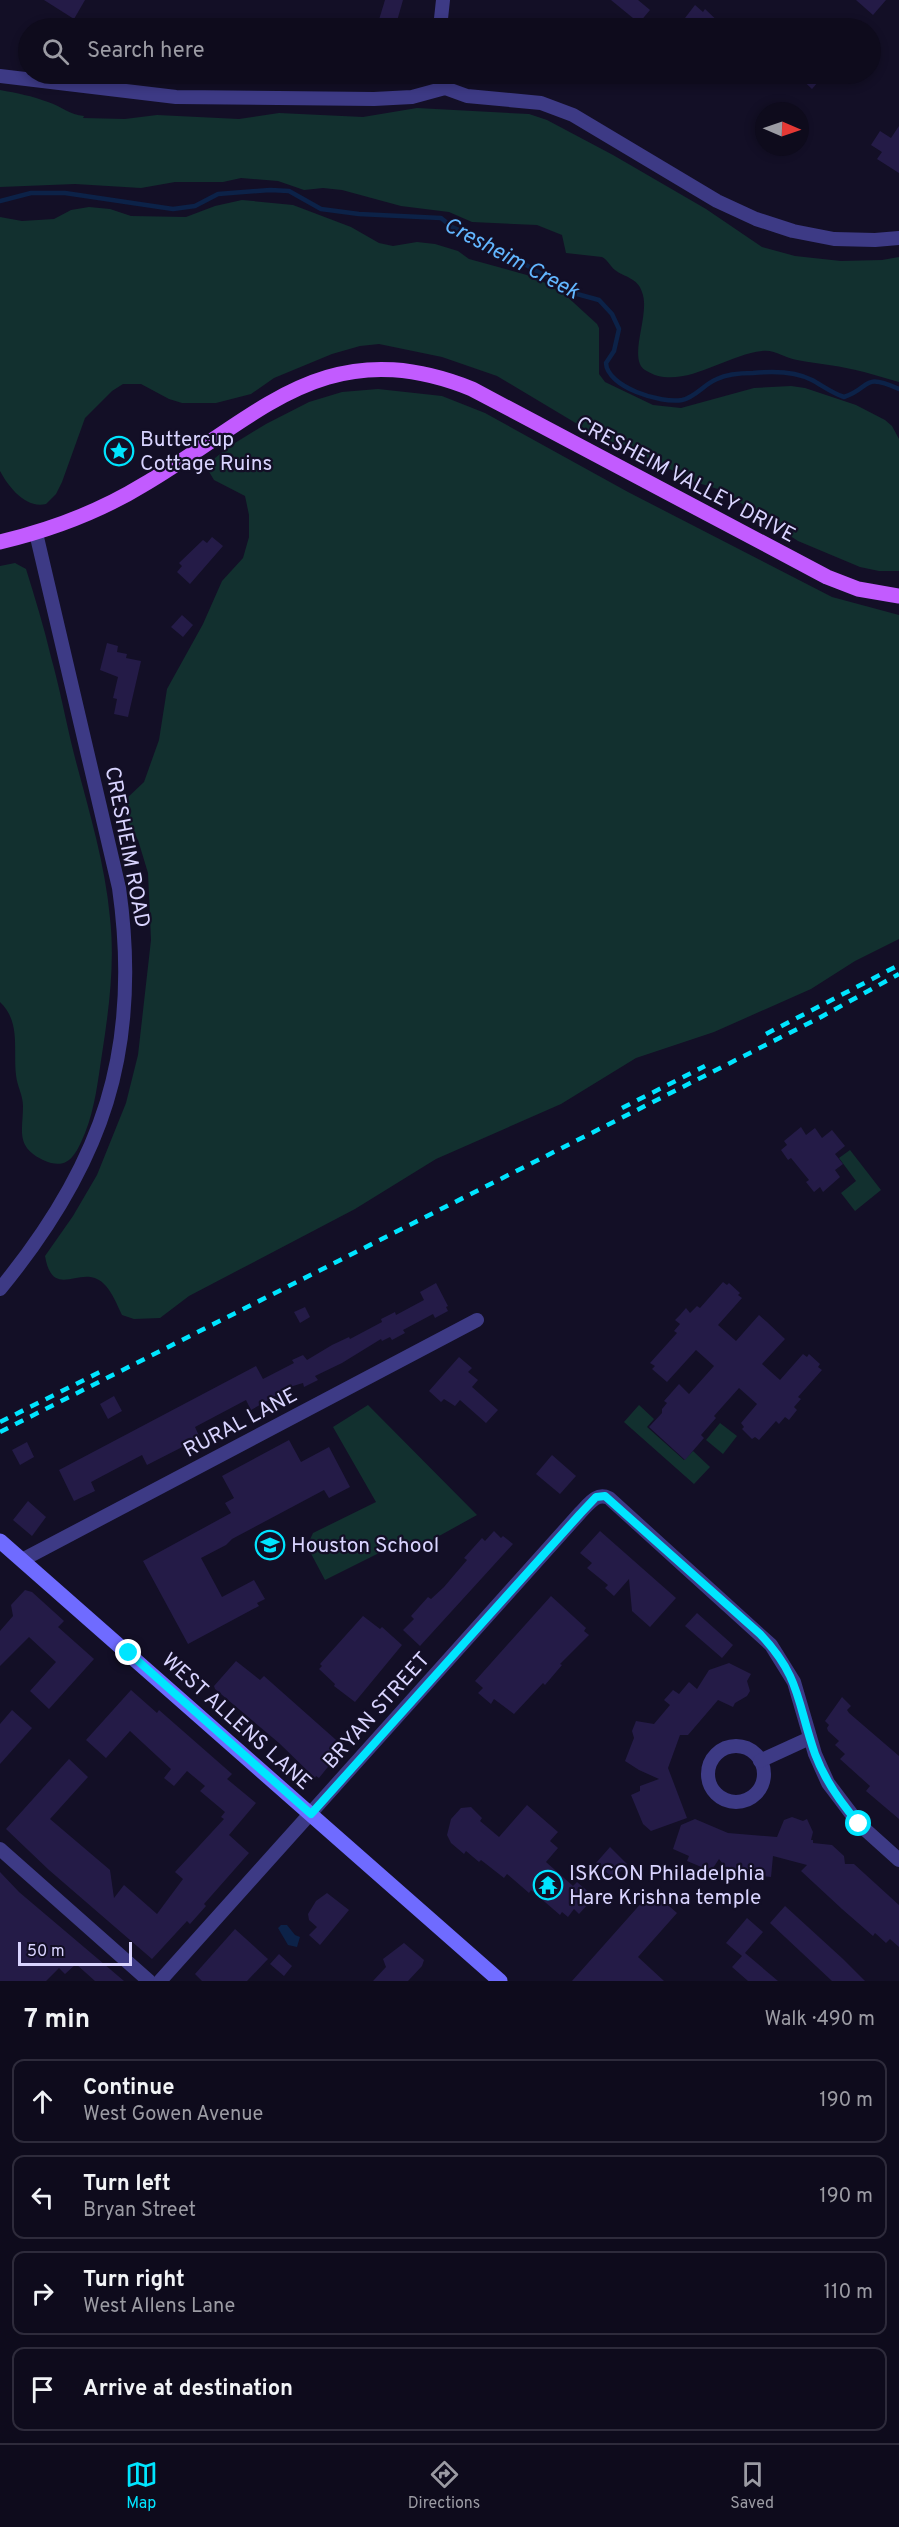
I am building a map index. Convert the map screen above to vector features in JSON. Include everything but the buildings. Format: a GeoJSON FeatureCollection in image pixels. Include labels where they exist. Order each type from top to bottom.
{"type":"FeatureCollection","features":[{"type":"Feature","properties":{"kind":"main road","name":"CRESHEIM VALLEY DRIVE"},"geometry":{"type":"LineString","coordinates":[[0,542],[36,533],[101,507],[142,486],[267,403],[314,381],[332,375],[384,368],[417,371],[460,384],[827,577],[858,589],[899,596]]}},
{"type":"Feature","properties":{"kind":"main road","name":"WEST ALLENS LANE"},"geometry":{"type":"LineString","coordinates":[[0,1541],[500,1981]]}},
{"type":"Feature","properties":{"kind":"street"},"geometry":{"type":"LineString","coordinates":[[441,18],[443,0]]}},
{"type":"Feature","properties":{"kind":"street"},"geometry":{"type":"LineString","coordinates":[[0,76],[18,78]]}},
{"type":"Feature","properties":{"kind":"street"},"geometry":{"type":"LineString","coordinates":[[67,84],[176,97],[374,99],[412,97],[445,88],[467,96],[525,100],[557,108],[589,124],[717,201],[774,225],[834,239],[899,238]]}},
{"type":"Feature","properties":{"kind":"street"},"geometry":{"type":"LineString","coordinates":[[443,84],[445,88]]}},
{"type":"Feature","properties":{"kind":"street","name":"CRESHEIM ROAD"},"geometry":{"type":"LineString","coordinates":[[0,1288],[48,1225],[71,1190],[85,1160],[108,1099],[116,1069],[125,998],[126,950],[119,888],[36,533]]}},
{"type":"Feature","properties":{"kind":"street","name":"RURAL LANE"},"geometry":{"type":"LineString","coordinates":[[22,1560],[477,1320]]}},
{"type":"Feature","properties":{"kind":"street","name":"BRYAN STREET"},"geometry":{"type":"LineString","coordinates":[[168,1978],[311,1814],[596,1497],[609,1498],[771,1646],[794,1682],[810,1738]]}},
{"type":"Feature","properties":{"kind":"street"},"geometry":{"type":"LineString","coordinates":[[760,1761],[810,1738],[821,1769],[838,1798],[859,1824],[899,1860]]}},
{"type":"Feature","properties":{"kind":"street"},"geometry":{"type":"LineString","coordinates":[[731,1747],[748,1749],[760,1761],[763,1770],[761,1787],[748,1799],[740,1802],[723,1799],[711,1787],[708,1779],[711,1762],[723,1749],[731,1747]]}},
{"type":"Feature","properties":{"kind":"street"},"geometry":{"type":"LineString","coordinates":[[0,1849],[148,1981]]}},
{"type":"Feature","properties":{"kind":"green space"},"geometry":{"type":"Polygon","coordinates":[[[0,90],[42,100],[84,116],[83,118],[125,119],[157,115],[239,119],[279,113],[363,117],[417,108],[529,114],[547,120],[613,155],[706,209],[762,247],[795,256],[841,261],[882,260],[899,257],[899,382],[856,370],[792,359],[767,351],[747,354],[687,375],[659,376],[645,370],[638,356],[644,312],[640,287],[630,278],[615,270],[602,257],[566,253],[562,235],[537,225],[472,222],[449,212],[401,206],[342,190],[323,188],[304,190],[278,181],[241,178],[223,182],[175,182],[141,188],[75,184],[0,187],[0,90]]]}},
{"type":"Feature","properties":{"kind":"green space"},"geometry":{"type":"Polygon","coordinates":[[[242,200],[293,205],[351,227],[379,243],[393,246],[417,242],[435,244],[458,251],[469,259],[534,277],[562,292],[597,324],[599,328],[599,374],[605,382],[653,405],[681,408],[754,388],[791,386],[805,388],[856,405],[885,420],[892,426],[899,439],[899,571],[879,571],[860,567],[798,541],[721,490],[695,482],[594,434],[497,376],[442,357],[379,344],[360,346],[332,354],[274,378],[251,394],[216,403],[182,403],[169,399],[141,384],[123,384],[112,391],[85,418],[56,494],[46,504],[38,505],[24,500],[0,471],[0,217],[22,221],[54,219],[71,210],[89,207],[110,209],[131,216],[186,217],[215,206],[242,200]]]}},
{"type":"Feature","properties":{"kind":"green space"},"geometry":{"type":"Polygon","coordinates":[[[378,389],[442,396],[485,413],[628,492],[832,597],[899,615],[899,939],[855,961],[811,989],[714,1032],[636,1058],[561,1104],[436,1159],[355,1209],[189,1296],[160,1318],[134,1319],[122,1315],[109,1290],[95,1278],[61,1279],[54,1277],[49,1270],[45,1256],[73,1216],[97,1175],[126,1103],[138,1055],[151,940],[148,873],[138,840],[126,819],[125,800],[144,782],[159,740],[167,689],[203,624],[222,581],[243,558],[249,537],[249,515],[245,496],[214,480],[208,470],[215,458],[230,446],[309,402],[342,392],[378,389]]]}},
{"type":"Feature","properties":{"kind":"green space"},"geometry":{"type":"Polygon","coordinates":[[[15,563],[26,569],[57,681],[100,856],[108,897],[111,935],[112,969],[109,1003],[94,1104],[85,1133],[75,1154],[59,1164],[34,1155],[24,1143],[22,1137],[23,1102],[16,1075],[14,1027],[7,1010],[0,1002],[0,566],[15,563]]]}},
{"type":"Feature","properties":{"kind":"green space"},"geometry":{"type":"Polygon","coordinates":[[[850,1150],[881,1190],[855,1211],[841,1193],[856,1181],[839,1158],[850,1150]]]}},
{"type":"Feature","properties":{"kind":"green space"},"geometry":{"type":"Polygon","coordinates":[[[368,1405],[477,1515],[412,1551],[401,1536],[395,1545],[325,1580],[307,1546],[313,1533],[376,1502],[333,1427],[368,1405]]]}},
{"type":"Feature","properties":{"kind":"green space"},"geometry":{"type":"Polygon","coordinates":[[[639,1405],[654,1419],[647,1427],[684,1460],[693,1451],[710,1467],[694,1484],[624,1422],[639,1405]]]}},
{"type":"Feature","properties":{"kind":"green space"},"geometry":{"type":"Polygon","coordinates":[[[720,1423],[737,1436],[723,1454],[706,1440],[720,1423]]]}},
{"type":"Feature","properties":{"kind":"water"},"geometry":{"type":"Polygon","coordinates":[[[281,1925],[287,1925],[295,1935],[300,1937],[297,1947],[288,1945],[278,1928],[281,1925]]]}},
{"type":"Feature","properties":{"kind":"waterway","name":"Cresheim Creek"},"geometry":{"type":"LineString","coordinates":[[0,201],[31,193],[65,193],[173,209],[195,206],[218,194],[270,190],[289,191],[321,209],[359,214],[441,218],[452,227],[482,240],[577,294],[599,300],[612,314],[619,329],[614,351],[606,363],[609,372],[615,379],[636,392],[661,399],[682,400],[721,377],[768,372],[791,373],[805,377],[844,397],[872,382],[887,384],[899,389]]}},
{"type":"Feature","properties":{"kind":"railway"},"geometry":{"type":"LineString","coordinates":[[766,1034],[899,965]]}},
{"type":"Feature","properties":{"kind":"railway"},"geometry":{"type":"LineString","coordinates":[[0,1432],[821,1017],[899,974]]}},
{"type":"Feature","properties":{"kind":"railway"},"geometry":{"type":"LineString","coordinates":[[622,1108],[705,1066]]}},
{"type":"Feature","properties":{"kind":"railway"},"geometry":{"type":"LineString","coordinates":[[0,1422],[100,1372]]}},
{"type":"Feature","properties":{"kind":"place","name":"Buttercup Cottage Ruins"},"geometry":{"type":"Point","coordinates":[119,451]}},
{"type":"Feature","properties":{"kind":"place","name":"Houston School"},"geometry":{"type":"Point","coordinates":[270,1545]}},
{"type":"Feature","properties":{"kind":"place","name":"ISKCON Philadelphia Hare Krishna temple"},"geometry":{"type":"Point","coordinates":[548,1885]}},
{"type":"Feature","properties":{"kind":"route"},"geometry":{"type":"LineString","coordinates":[[129,1653],[311,1814],[580,1514],[596,1497],[605,1496],[760,1634],[781,1658],[800,1696],[806,1725],[821,1769],[838,1798],[859,1824]]}}]}
